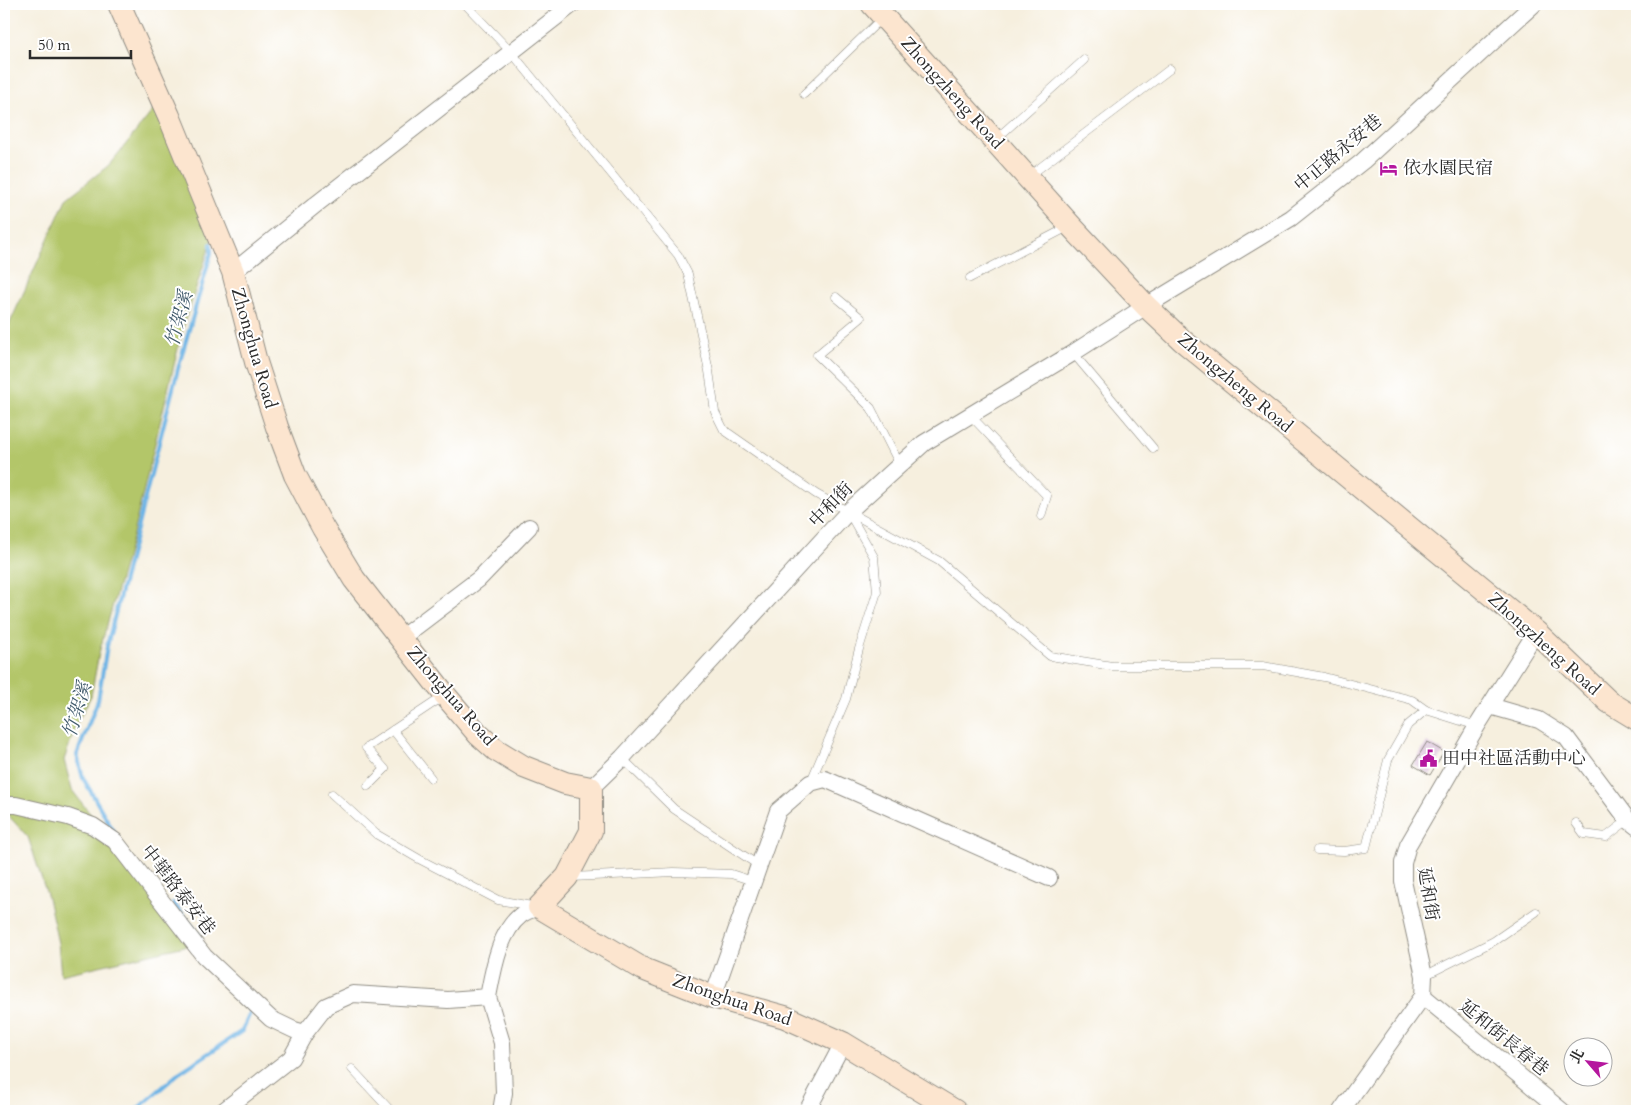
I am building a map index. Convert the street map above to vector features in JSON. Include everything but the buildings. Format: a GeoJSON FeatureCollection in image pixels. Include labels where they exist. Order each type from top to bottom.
{"type":"FeatureCollection","features":[{"type":"Feature","properties":{"kind":"street","name":"Zhonghua Road"},"geometry":{"type":"LineString","coordinates":[[120,4],[169,116],[233,272],[256,362],[276,427],[295,475],[323,528],[354,579],[478,734],[496,750],[524,767],[565,784],[591,788]]}},
{"type":"Feature","properties":{"kind":"street"},"geometry":{"type":"LineString","coordinates":[[233,272],[314,206],[573,4]]}},
{"type":"Feature","properties":{"kind":"street","name":"中正路永安巷"},"geometry":{"type":"LineString","coordinates":[[1146,306],[1291,218],[1363,161],[1534,4]]}},
{"type":"Feature","properties":{"kind":"street","name":"Zhongzheng Road"},"geometry":{"type":"LineString","coordinates":[[878,10],[1071,226],[1146,306],[1183,341],[1536,632],[1609,702],[1637,719]]}},
{"type":"Feature","properties":{"kind":"street","name":"中和街"},"geometry":{"type":"LineString","coordinates":[[591,788],[622,758],[848,512],[924,442],[1073,353],[1146,306]]}},
{"type":"Feature","properties":{"kind":"street"},"geometry":{"type":"LineString","coordinates":[[401,638],[479,579],[529,527]]}},
{"type":"Feature","properties":{"kind":"street","name":"延和街"},"geometry":{"type":"LineString","coordinates":[[1423,996],[1424,976],[1403,882],[1402,862],[1408,845],[1477,726],[1536,632]]}},
{"type":"Feature","properties":{"kind":"street"},"geometry":{"type":"LineString","coordinates":[[1490,706],[1539,720],[1566,737],[1632,823]]}},
{"type":"Feature","properties":{"kind":"street"},"geometry":{"type":"LineString","coordinates":[[713,997],[778,811],[810,783],[825,779],[1049,878]]}},
{"type":"Feature","properties":{"kind":"street"},"geometry":{"type":"LineString","coordinates":[[500,1111],[504,1093],[502,1043],[488,997],[496,958],[509,928],[522,914],[539,906],[567,877],[591,831],[591,788]]}},
{"type":"Feature","properties":{"kind":"street","name":"中華路泰安巷"},"geometry":{"type":"LineString","coordinates":[[4,805],[16,805],[68,817],[93,826],[115,841],[195,945],[271,1019],[305,1034]]}},
{"type":"Feature","properties":{"kind":"street","name":"Zhonghua Road"},"geometry":{"type":"LineString","coordinates":[[539,906],[643,969],[713,997],[785,1017],[843,1043],[955,1111]]}},
{"type":"Feature","properties":{"kind":"street"},"geometry":{"type":"LineString","coordinates":[[223,1111],[291,1058],[305,1034],[326,1006],[353,994],[448,1000],[488,997]]}},
{"type":"Feature","properties":{"kind":"street"},"geometry":{"type":"LineString","coordinates":[[1341,1111],[1423,996]]}},
{"type":"Feature","properties":{"kind":"street","name":"延和街長春巷"},"geometry":{"type":"LineString","coordinates":[[1423,996],[1562,1111]]}},
{"type":"Feature","properties":{"kind":"street"},"geometry":{"type":"LineString","coordinates":[[807,1111],[843,1043]]}},
{"type":"Feature","properties":{"kind":"lane"},"geometry":{"type":"LineString","coordinates":[[464,4],[512,53],[678,256],[688,274],[710,371],[715,412],[724,430],[816,494],[939,561],[1050,656],[1112,666],[1263,666],[1324,677],[1412,700],[1426,710],[1477,726]]}},
{"type":"Feature","properties":{"kind":"lane"},"geometry":{"type":"LineString","coordinates":[[804,94],[878,10]]}},
{"type":"Feature","properties":{"kind":"lane"},"geometry":{"type":"LineString","coordinates":[[995,140],[1084,60]]}},
{"type":"Feature","properties":{"kind":"lane"},"geometry":{"type":"LineString","coordinates":[[1028,177],[1170,69]]}},
{"type":"Feature","properties":{"kind":"lane"},"geometry":{"type":"LineString","coordinates":[[970,278],[1071,226]]}},
{"type":"Feature","properties":{"kind":"lane"},"geometry":{"type":"LineString","coordinates":[[836,297],[861,318],[817,355],[871,408],[900,465]]}},
{"type":"Feature","properties":{"kind":"lane"},"geometry":{"type":"LineString","coordinates":[[1073,353],[1153,448]]}},
{"type":"Feature","properties":{"kind":"lane"},"geometry":{"type":"LineString","coordinates":[[970,415],[1047,496],[1041,516]]}},
{"type":"Feature","properties":{"kind":"lane"},"geometry":{"type":"LineString","coordinates":[[810,783],[846,699],[877,592],[874,557],[848,512]]}},
{"type":"Feature","properties":{"kind":"lane"},"geometry":{"type":"LineString","coordinates":[[368,786],[385,769],[366,748],[445,695]]}},
{"type":"Feature","properties":{"kind":"lane"},"geometry":{"type":"LineString","coordinates":[[1317,850],[1344,851],[1366,848],[1388,760],[1408,725],[1426,710]]}},
{"type":"Feature","properties":{"kind":"lane"},"geometry":{"type":"LineString","coordinates":[[393,730],[431,778]]}},
{"type":"Feature","properties":{"kind":"lane"},"geometry":{"type":"LineString","coordinates":[[622,758],[674,809],[758,865]]}},
{"type":"Feature","properties":{"kind":"lane"},"geometry":{"type":"LineString","coordinates":[[332,794],[376,834],[419,859],[498,900],[539,906]]}},
{"type":"Feature","properties":{"kind":"lane"},"geometry":{"type":"LineString","coordinates":[[1576,823],[1584,834],[1606,837],[1632,823]]}},
{"type":"Feature","properties":{"kind":"lane"},"geometry":{"type":"LineString","coordinates":[[567,877],[674,872],[731,874],[753,881]]}},
{"type":"Feature","properties":{"kind":"lane"},"geometry":{"type":"LineString","coordinates":[[1424,976],[1494,941],[1536,912]]}},
{"type":"Feature","properties":{"kind":"lane"},"geometry":{"type":"LineString","coordinates":[[352,1069],[391,1111]]}},
{"type":"Feature","properties":{"kind":"green space"},"geometry":{"type":"Polygon","coordinates":[[[155,108],[213,236],[183,328],[132,538],[99,653],[91,696],[77,723],[64,760],[72,790],[117,849],[202,942],[61,975],[58,943],[48,898],[28,837],[4,811],[4,336],[66,199],[109,165],[155,108]]]}},
{"type":"Feature","properties":{"kind":"waterway","name":"竹架溪"},"geometry":{"type":"LineString","coordinates":[[114,832],[83,778],[77,755],[98,700],[107,646],[179,365],[211,253],[211,244]]}},
{"type":"Feature","properties":{"kind":"waterway","name":"竹架溪"},"geometry":{"type":"LineString","coordinates":[[173,903],[200,936],[198,940]]}},
{"type":"Feature","properties":{"kind":"waterway","name":"竹架溪"},"geometry":{"type":"LineString","coordinates":[[135,1111],[179,1073],[242,1031],[251,1011],[248,1008]]}},
{"type":"Feature","properties":{"kind":"place","name":"依水園民宿"},"geometry":{"type":"Point","coordinates":[1389,168]}},
{"type":"Feature","properties":{"kind":"place","name":"田中社區活動中心"},"geometry":{"type":"Point","coordinates":[1428,758]}}]}
